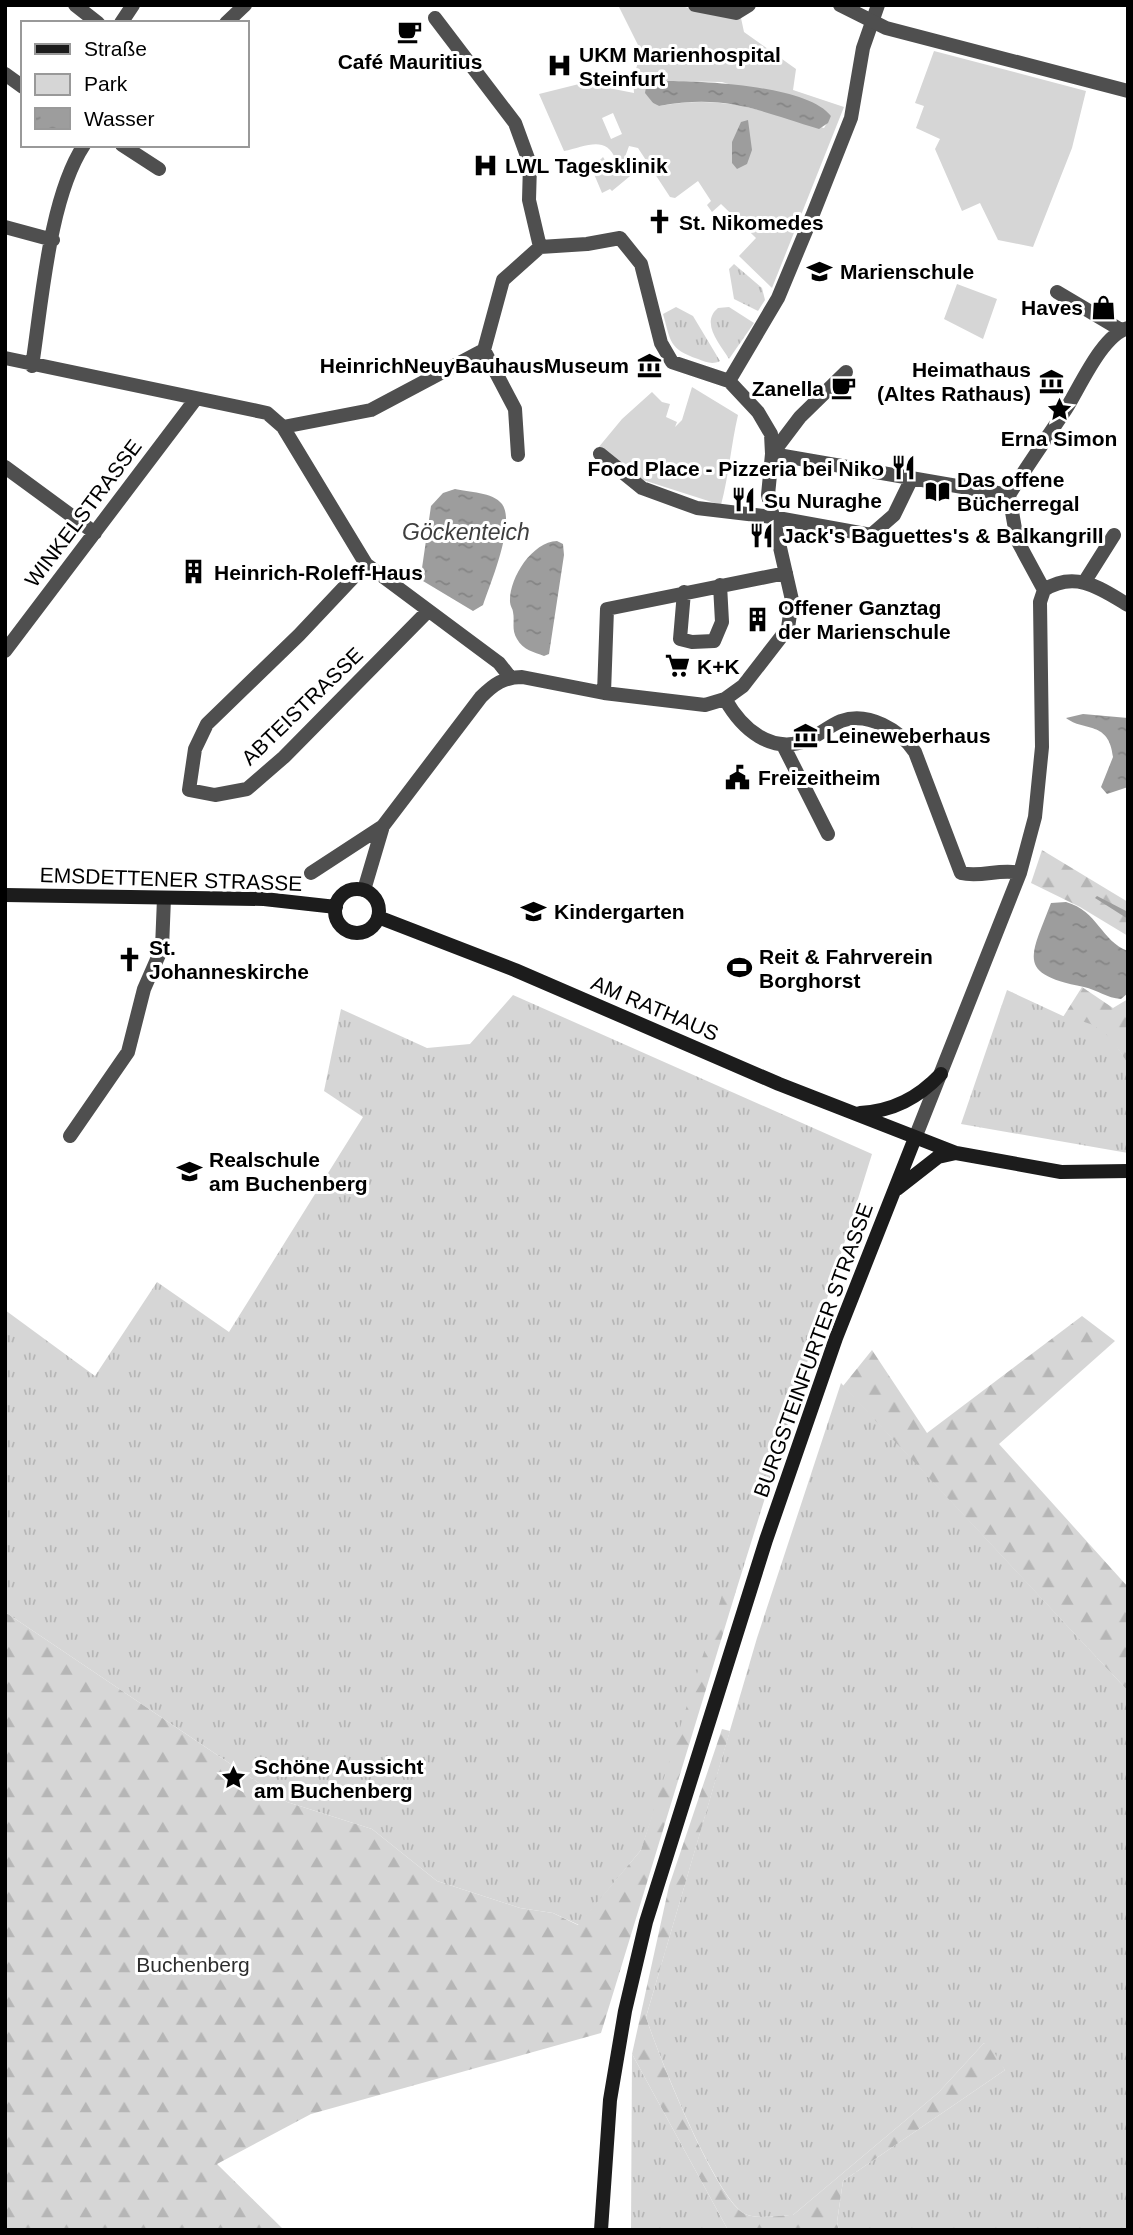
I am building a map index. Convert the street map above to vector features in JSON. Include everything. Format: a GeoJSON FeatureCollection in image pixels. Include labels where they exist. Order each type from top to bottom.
{"type":"FeatureCollection","features":[{"type":"Feature","properties":{"kind":"main road"},"geometry":{"type":"LineString","coordinates":[[364,890],[377,901],[378,917],[368,930],[351,932],[338,922],[336,907],[346,892],[364,890]]}},
{"type":"Feature","properties":{"kind":"main road","name":"EMSDETTENER STRASSE"},"geometry":{"type":"LineString","coordinates":[[5,895],[264,899],[336,907]]}},
{"type":"Feature","properties":{"kind":"main road","name":"AM RATHAUS"},"geometry":{"type":"LineString","coordinates":[[378,917],[515,970],[855,1114],[956,1153],[1061,1172],[1128,1171]]}},
{"type":"Feature","properties":{"kind":"main road"},"geometry":{"type":"LineString","coordinates":[[855,1114],[880,1112],[901,1104],[941,1074]]}},
{"type":"Feature","properties":{"kind":"main road","name":"BURGSTEINFURTER STRASSE"},"geometry":{"type":"LineString","coordinates":[[601,2230],[610,2100],[625,2011],[646,1922],[766,1540],[836,1338],[915,1138]]}},
{"type":"Feature","properties":{"kind":"main road"},"geometry":{"type":"LineString","coordinates":[[895,1189],[938,1157],[956,1153]]}},
{"type":"Feature","properties":{"kind":"street"},"geometry":{"type":"LineString","coordinates":[[75,5],[95,21]]}},
{"type":"Feature","properties":{"kind":"street"},"geometry":{"type":"LineString","coordinates":[[122,21],[133,5]]}},
{"type":"Feature","properties":{"kind":"street"},"geometry":{"type":"LineString","coordinates":[[228,21],[245,5]]}},
{"type":"Feature","properties":{"kind":"street"},"geometry":{"type":"LineString","coordinates":[[695,5],[736,13],[748,5]]}},
{"type":"Feature","properties":{"kind":"street"},"geometry":{"type":"LineString","coordinates":[[840,5],[872,23],[1128,91]]}},
{"type":"Feature","properties":{"kind":"street"},"geometry":{"type":"LineString","coordinates":[[729,381],[778,298],[851,117],[863,48],[878,5]]}},
{"type":"Feature","properties":{"kind":"street"},"geometry":{"type":"LineString","coordinates":[[435,18],[515,123],[530,164],[529,200],[540,247]]}},
{"type":"Feature","properties":{"kind":"street"},"geometry":{"type":"LineString","coordinates":[[5,74],[21,86]]}},
{"type":"Feature","properties":{"kind":"street"},"geometry":{"type":"LineString","coordinates":[[32,366],[53,240],[66,183],[83,147]]}},
{"type":"Feature","properties":{"kind":"street"},"geometry":{"type":"LineString","coordinates":[[125,147],[159,169]]}},
{"type":"Feature","properties":{"kind":"street"},"geometry":{"type":"LineString","coordinates":[[5,227],[53,240]]}},
{"type":"Feature","properties":{"kind":"street"},"geometry":{"type":"LineString","coordinates":[[5,358],[32,366],[267,413],[283,427],[366,564],[499,663],[510,677],[696,705],[725,699],[743,686],[788,628],[792,600],[768,495],[771,434],[765,423],[729,381],[672,362],[661,343],[641,264],[620,238],[587,244],[540,247],[503,280],[484,350],[515,409],[518,456]]}},
{"type":"Feature","properties":{"kind":"street"},"geometry":{"type":"LineString","coordinates":[[1057,292],[1124,329],[1085,374],[1067,408],[1009,495],[1017,540],[1044,590],[1054,583],[1085,581],[1128,605]]}},
{"type":"Feature","properties":{"kind":"street"},"geometry":{"type":"LineString","coordinates":[[283,427],[371,410],[484,350]]}},
{"type":"Feature","properties":{"kind":"street"},"geometry":{"type":"LineString","coordinates":[[772,454],[800,417],[846,372]]}},
{"type":"Feature","properties":{"kind":"street","name":"WINKELSTRASSE"},"geometry":{"type":"LineString","coordinates":[[5,651],[195,400]]}},
{"type":"Feature","properties":{"kind":"street"},"geometry":{"type":"LineString","coordinates":[[600,454],[642,488],[697,508],[772,517],[871,535],[894,515],[911,480]]}},
{"type":"Feature","properties":{"kind":"street"},"geometry":{"type":"LineString","coordinates":[[772,454],[1009,495]]}},
{"type":"Feature","properties":{"kind":"street"},"geometry":{"type":"LineString","coordinates":[[5,467],[94,533]]}},
{"type":"Feature","properties":{"kind":"street"},"geometry":{"type":"LineString","coordinates":[[1085,581],[1114,535]]}},
{"type":"Feature","properties":{"kind":"street","name":"ABTEISTRASSE"},"geometry":{"type":"LineString","coordinates":[[366,564],[299,635],[207,724],[195,749],[189,790],[215,794],[247,789],[284,757],[428,611]]}},
{"type":"Feature","properties":{"kind":"street"},"geometry":{"type":"LineString","coordinates":[[604,693],[607,609],[786,573]]}},
{"type":"Feature","properties":{"kind":"street"},"geometry":{"type":"LineString","coordinates":[[684,592],[680,639],[714,641],[722,622],[720,585]]}},
{"type":"Feature","properties":{"kind":"street","name":"BURGSTEINFURTER STRASSE"},"geometry":{"type":"LineString","coordinates":[[915,1138],[1020,873],[1035,817],[1042,747],[1040,602],[1044,590]]}},
{"type":"Feature","properties":{"kind":"street","name":"EMSDETTENER STRASSE"},"geometry":{"type":"LineString","coordinates":[[311,873],[383,826],[481,696],[495,684],[510,677]]}},
{"type":"Feature","properties":{"kind":"street"},"geometry":{"type":"LineString","coordinates":[[725,699],[743,727],[783,745],[809,740],[841,721],[863,719],[887,726],[903,736],[915,752],[961,873],[1020,873]]}},
{"type":"Feature","properties":{"kind":"street"},"geometry":{"type":"LineString","coordinates":[[783,745],[828,834]]}},
{"type":"Feature","properties":{"kind":"street","name":"EMSDETTENER STRASSE"},"geometry":{"type":"LineString","coordinates":[[364,890],[383,826]]}},
{"type":"Feature","properties":{"kind":"street"},"geometry":{"type":"LineString","coordinates":[[70,1136],[128,1052],[144,989],[162,948],[164,898]]}},
{"type":"Feature","properties":{"kind":"green space"},"geometry":{"type":"Polygon","coordinates":[[[618,5],[678,5],[713,15],[741,18],[744,32],[796,69],[793,90],[844,107],[772,288],[739,256],[756,238],[721,204],[712,212],[707,205],[711,201],[698,181],[675,198],[670,197],[638,148],[629,146],[625,157],[635,172],[612,191],[610,189],[602,193],[594,174],[603,170],[599,161],[603,157],[608,165],[616,160],[612,152],[607,147],[594,144],[564,151],[539,94],[583,83],[634,93],[633,80],[641,51],[618,5]],[[656,82],[646,92],[653,103],[659,106],[724,103],[762,110],[824,128],[831,116],[722,82],[656,82]],[[613,113],[602,118],[611,139],[622,134],[613,113]]]}},
{"type":"Feature","properties":{"kind":"green space"},"geometry":{"type":"Polygon","coordinates":[[[934,51],[1086,91],[1072,148],[1033,247],[998,240],[980,203],[962,211],[935,149],[940,139],[916,128],[924,106],[915,103],[934,51]]]}},
{"type":"Feature","properties":{"kind":"green space"},"geometry":{"type":"Polygon","coordinates":[[[734,264],[762,288],[765,300],[758,311],[734,299],[729,269],[734,264]]]}},
{"type":"Feature","properties":{"kind":"green space"},"geometry":{"type":"Polygon","coordinates":[[[957,284],[997,299],[983,339],[944,319],[957,284]]]}},
{"type":"Feature","properties":{"kind":"green space"},"geometry":{"type":"Polygon","coordinates":[[[676,307],[693,316],[720,361],[706,362],[676,348],[663,314],[676,307]]]}},
{"type":"Feature","properties":{"kind":"green space"},"geometry":{"type":"Polygon","coordinates":[[[729,307],[754,323],[729,359],[713,334],[711,320],[718,308],[729,307]]]}},
{"type":"Feature","properties":{"kind":"green space"},"geometry":{"type":"Polygon","coordinates":[[[692,387],[738,415],[721,505],[643,480],[598,448],[622,419],[652,392],[662,402],[670,404],[666,417],[677,422],[675,427],[682,420],[692,387]]]}},
{"type":"Feature","properties":{"kind":"green space"},"geometry":{"type":"Polygon","coordinates":[[[1042,850],[1128,902],[1128,936],[1080,907],[1031,883],[1042,850]]]}},
{"type":"Feature","properties":{"kind":"green space"},"geometry":{"type":"Polygon","coordinates":[[[1082,987],[1113,1008],[1128,999],[1128,1064],[1115,1044],[1102,1031],[1086,1022],[1063,1017],[1082,987]]]}},
{"type":"Feature","properties":{"kind":"green space"},"geometry":{"type":"Polygon","coordinates":[[[1007,990],[1063,1016],[1088,1021],[1110,1035],[1128,1064],[1128,1153],[961,1124],[1007,990]]]}},
{"type":"Feature","properties":{"kind":"green space"},"geometry":{"type":"Polygon","coordinates":[[[513,995],[872,1154],[736,1591],[672,1758],[641,1850],[579,1925],[553,1913],[520,1908],[437,1881],[372,1829],[287,1802],[5,1612],[5,1310],[95,1376],[157,1282],[229,1332],[363,1117],[324,1091],[341,1009],[427,1048],[470,1044],[513,995]]]}},
{"type":"Feature","properties":{"kind":"green space"},"geometry":{"type":"Polygon","coordinates":[[[1082,1316],[1115,1341],[999,1444],[1128,1587],[1128,1691],[843,1386],[872,1350],[927,1433],[1082,1316]]]}},
{"type":"Feature","properties":{"kind":"green space"},"geometry":{"type":"Polygon","coordinates":[[[841,1383],[1128,1691],[1128,2230],[839,2230],[837,2222],[843,2181],[1005,2070],[984,2043],[938,2093],[793,2215],[762,2217],[745,2214],[733,2203],[704,2154],[675,2091],[646,2017],[757,1638],[841,1383]]]}},
{"type":"Feature","properties":{"kind":"green space","name":"Buchenberg"},"geometry":{"type":"Polygon","coordinates":[[[724,1589],[736,1591],[601,2033],[311,2114],[217,2164],[284,2230],[5,2230],[5,1612],[287,1802],[372,1829],[437,1881],[520,1908],[553,1913],[578,1925],[641,1850],[724,1589]]]}},
{"type":"Feature","properties":{"kind":"green space"},"geometry":{"type":"Polygon","coordinates":[[[722,1729],[730,1731],[646,2017],[689,2123],[704,2155],[733,2203],[750,2216],[793,2215],[938,2093],[984,2043],[991,2047],[1005,2070],[843,2181],[837,2222],[839,2230],[728,2230],[632,2054],[669,1886],[722,1729]]]}},
{"type":"Feature","properties":{"kind":"green space"},"geometry":{"type":"Polygon","coordinates":[[[632,2054],[728,2230],[631,2230],[632,2054]]]}},
{"type":"Feature","properties":{"kind":"water"},"geometry":{"type":"Polygon","coordinates":[[[665,81],[727,84],[778,91],[800,97],[831,116],[828,123],[819,129],[759,110],[722,103],[659,106],[645,93],[646,87],[665,81]]]}},
{"type":"Feature","properties":{"kind":"water"},"geometry":{"type":"Polygon","coordinates":[[[748,120],[752,150],[747,164],[737,169],[732,163],[732,142],[741,122],[748,120]]]}},
{"type":"Feature","properties":{"kind":"water","name":"Göckenteich"},"geometry":{"type":"Polygon","coordinates":[[[455,489],[493,497],[502,504],[505,513],[504,539],[496,569],[483,605],[473,611],[423,581],[421,575],[431,506],[443,493],[455,489]]]}},
{"type":"Feature","properties":{"kind":"water","name":"Göckenteich"},"geometry":{"type":"Polygon","coordinates":[[[557,541],[563,544],[564,555],[549,654],[544,656],[519,643],[514,632],[511,593],[518,572],[531,554],[548,543],[557,541]]]}},
{"type":"Feature","properties":{"kind":"water"},"geometry":{"type":"Polygon","coordinates":[[[1083,714],[1128,718],[1128,787],[1107,794],[1101,787],[1113,757],[1111,745],[1101,732],[1066,718],[1083,714]]]}},
{"type":"Feature","properties":{"kind":"water"},"geometry":{"type":"Polygon","coordinates":[[[1097,896],[1128,912],[1128,919],[1095,898],[1097,896]]]}},
{"type":"Feature","properties":{"kind":"water"},"geometry":{"type":"Polygon","coordinates":[[[1066,902],[1085,912],[1111,940],[1128,951],[1128,993],[1121,999],[1062,982],[1038,969],[1034,961],[1034,950],[1051,903],[1066,902]]]}},
{"type":"Feature","properties":{"kind":"place","name":"Café Mauritius"},"geometry":{"type":"Point","coordinates":[410,32]}},
{"type":"Feature","properties":{"kind":"place","name":"UKM Marienhospital Steinfurt"},"geometry":{"type":"Point","coordinates":[559,66]}},
{"type":"Feature","properties":{"kind":"place","name":"LWL Tagesklinik"},"geometry":{"type":"Point","coordinates":[485,165]}},
{"type":"Feature","properties":{"kind":"place","name":"St. Nikomedes"},"geometry":{"type":"Point","coordinates":[659,222]}},
{"type":"Feature","properties":{"kind":"place","name":"Marienschule"},"geometry":{"type":"Point","coordinates":[820,271]}},
{"type":"Feature","properties":{"kind":"place","name":"Haves"},"geometry":{"type":"Point","coordinates":[1103,307]}},
{"type":"Feature","properties":{"kind":"place","name":"HeinrichNeuyBauhausMuseum"},"geometry":{"type":"Point","coordinates":[649,365]}},
{"type":"Feature","properties":{"kind":"place","name":"Heimathaus (Altes Rathaus)"},"geometry":{"type":"Point","coordinates":[1051,381]}},
{"type":"Feature","properties":{"kind":"place","name":"Zanella"},"geometry":{"type":"Point","coordinates":[844,388]}},
{"type":"Feature","properties":{"kind":"place","name":"Erna Simon"},"geometry":{"type":"Point","coordinates":[1059,409]}},
{"type":"Feature","properties":{"kind":"place","name":"Food Place - Pizzeria bei Niko"},"geometry":{"type":"Point","coordinates":[904,468]}},
{"type":"Feature","properties":{"kind":"place","name":"Das offene Bücherregal"},"geometry":{"type":"Point","coordinates":[937,491]}},
{"type":"Feature","properties":{"kind":"place","name":"Su Nuraghe"},"geometry":{"type":"Point","coordinates":[744,500]}},
{"type":"Feature","properties":{"kind":"place","name":"Jack's Baguettes's & Balkangrill"},"geometry":{"type":"Point","coordinates":[762,535]}},
{"type":"Feature","properties":{"kind":"place","name":"Heinrich-Roleff-Haus"},"geometry":{"type":"Point","coordinates":[194,572]}},
{"type":"Feature","properties":{"kind":"place","name":"Offener Ganztag der Marienschule"},"geometry":{"type":"Point","coordinates":[758,619]}},
{"type":"Feature","properties":{"kind":"place","name":"K+K"},"geometry":{"type":"Point","coordinates":[677,666]}},
{"type":"Feature","properties":{"kind":"place","name":"Leineweberhaus"},"geometry":{"type":"Point","coordinates":[806,735]}},
{"type":"Feature","properties":{"kind":"place","name":"Freizeitheim"},"geometry":{"type":"Point","coordinates":[738,777]}},
{"type":"Feature","properties":{"kind":"place","name":"Kindergarten"},"geometry":{"type":"Point","coordinates":[534,911]}},
{"type":"Feature","properties":{"kind":"place","name":"St. Johanneskirche"},"geometry":{"type":"Point","coordinates":[129,959]}},
{"type":"Feature","properties":{"kind":"place","name":"Reit & Fahrverein Borghorst"},"geometry":{"type":"Point","coordinates":[739,968]}},
{"type":"Feature","properties":{"kind":"place","name":"Realschule am Buchenberg"},"geometry":{"type":"Point","coordinates":[189,1171]}},
{"type":"Feature","properties":{"kind":"place","name":"Schöne Aussicht am Buchenberg"},"geometry":{"type":"Point","coordinates":[234,1778]}}]}
